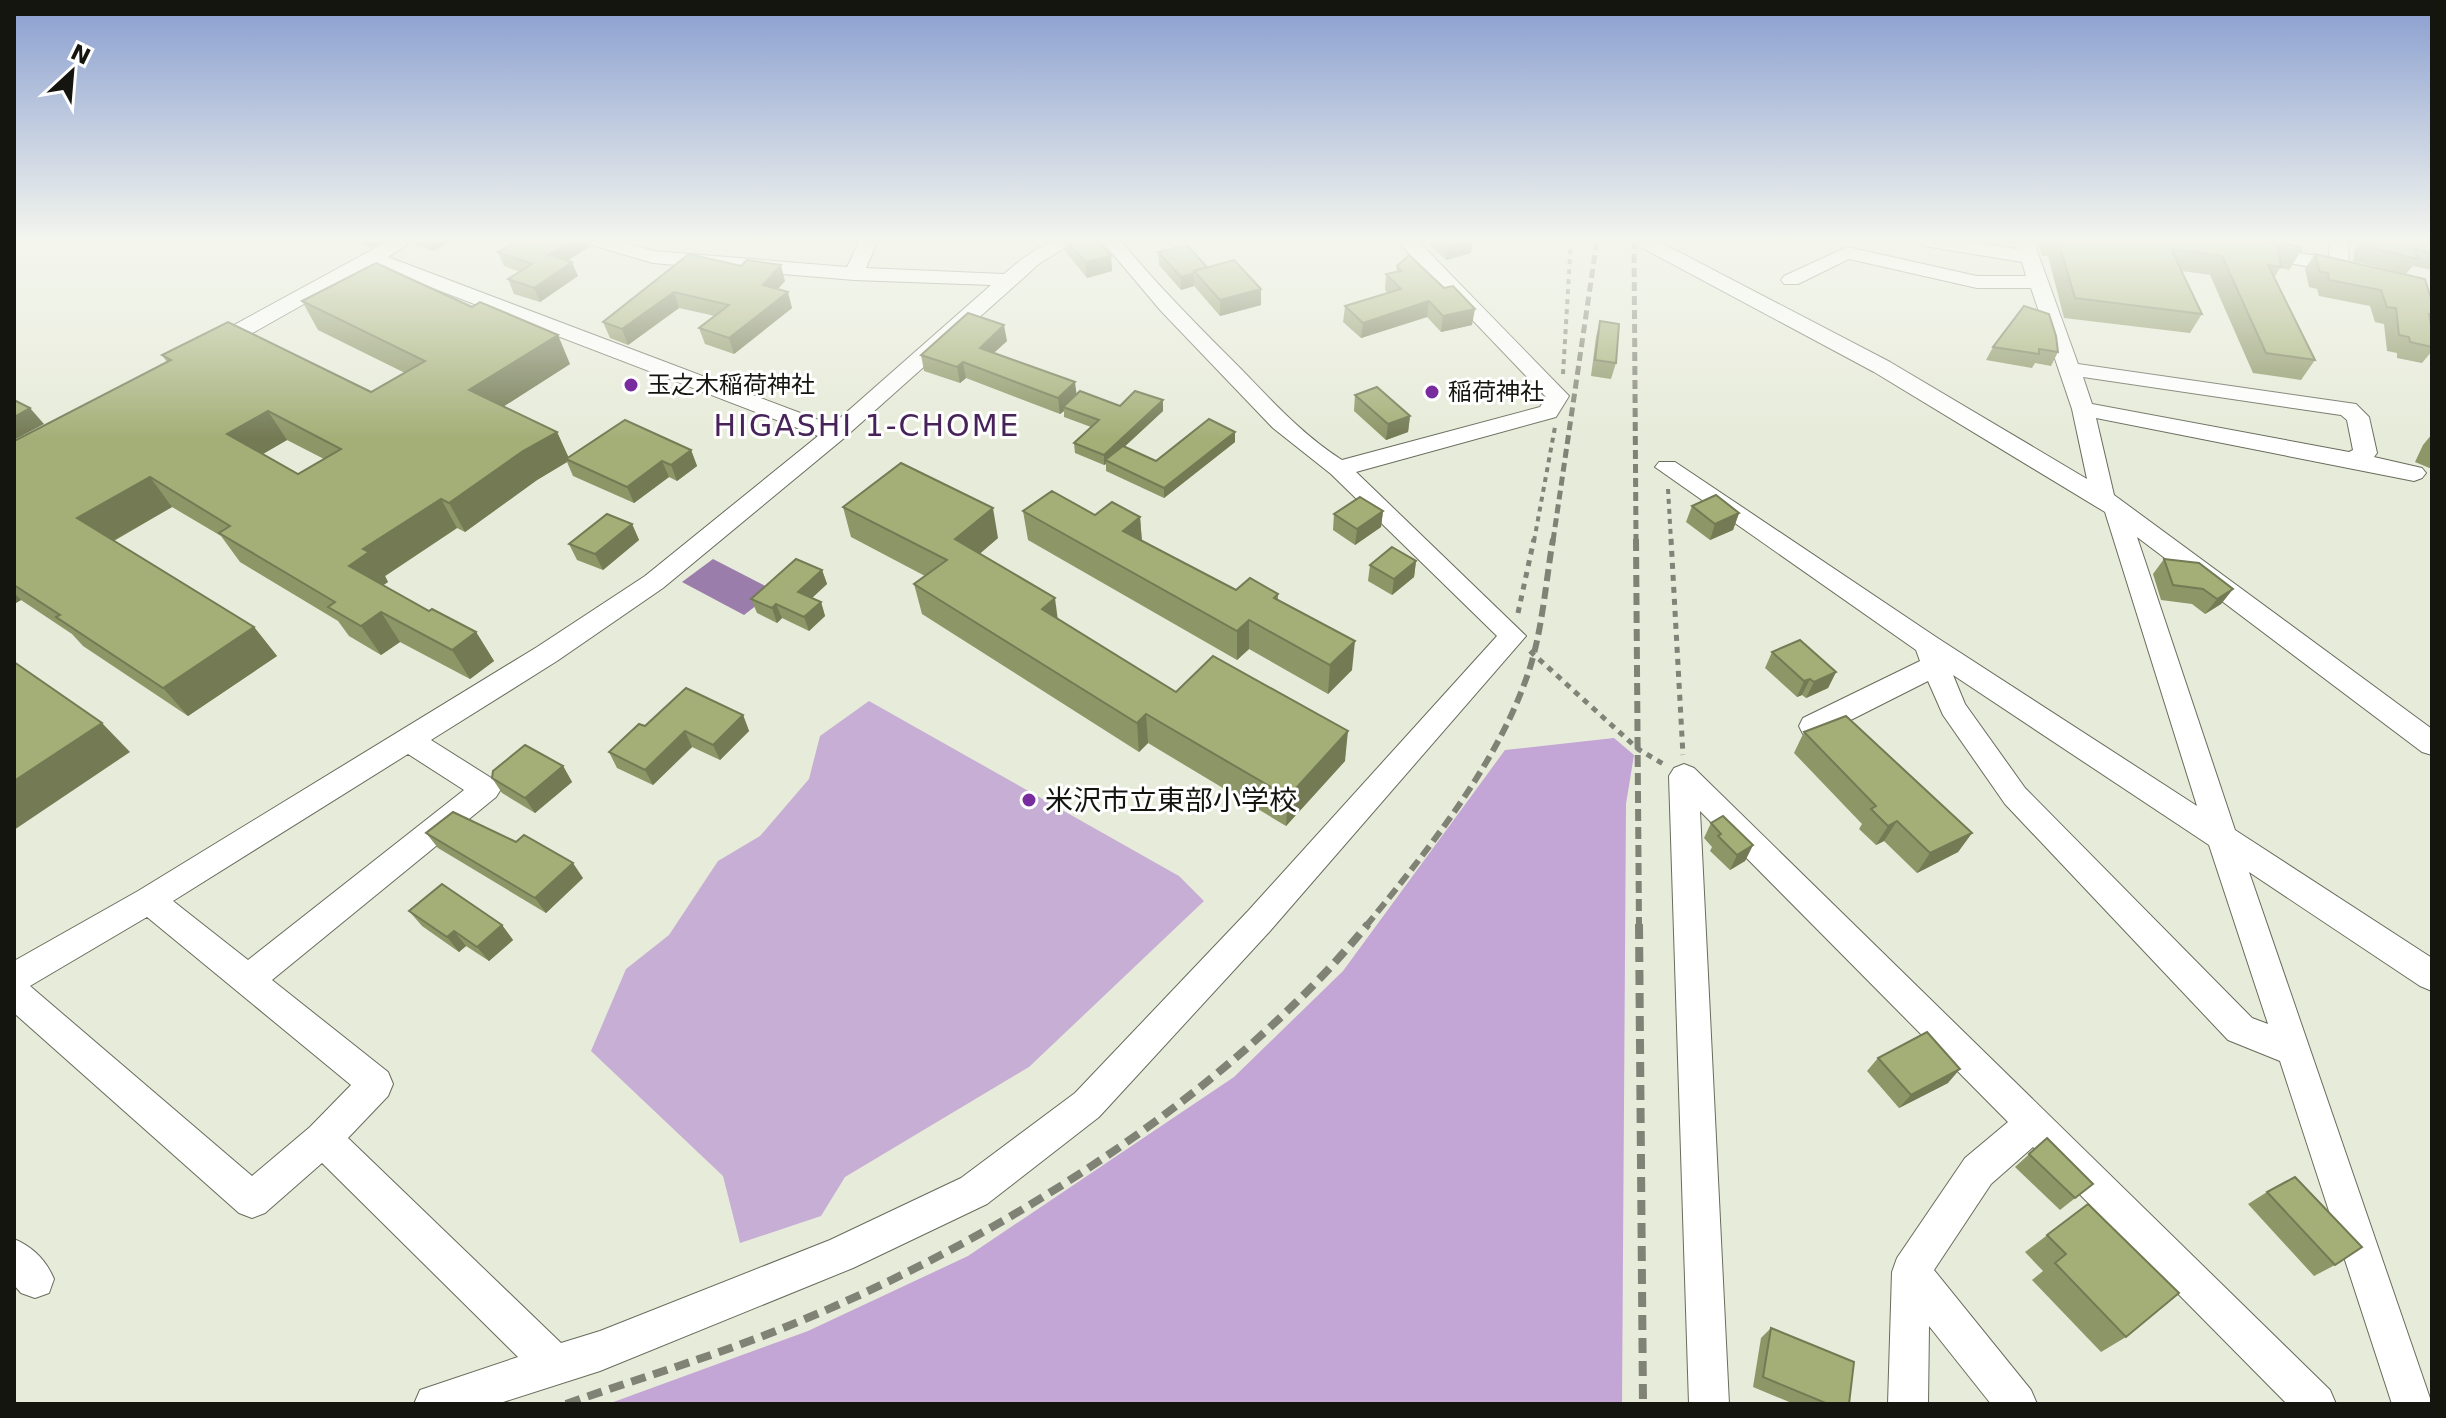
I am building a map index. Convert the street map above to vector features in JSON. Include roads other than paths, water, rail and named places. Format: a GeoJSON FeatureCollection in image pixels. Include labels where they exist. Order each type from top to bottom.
{"type":"FeatureCollection","features":[{"type":"Feature","properties":{"kind":"street"},"geometry":{"type":"LineString","coordinates":[[189,359],[285,306]]}},
{"type":"Feature","properties":{"kind":"street"},"geometry":{"type":"LineString","coordinates":[[499,306],[835,434]]}},
{"type":"Feature","properties":{"kind":"street"},"geometry":{"type":"LineString","coordinates":[[14,978],[149,900],[547,654],[654,582],[835,434],[979,306]]}},
{"type":"Feature","properties":{"kind":"street"},"geometry":{"type":"LineString","coordinates":[[434,1404],[600,1351],[840,1255],[974,1191],[1098,1093],[1259,921],[1513,636],[1339,469],[1307,449],[1166,306]]}},
{"type":"Feature","properties":{"kind":"street"},"geometry":{"type":"LineString","coordinates":[[1339,469],[1548,412],[1558,396],[1470,306]]}},
{"type":"Feature","properties":{"kind":"street"},"geometry":{"type":"LineString","coordinates":[[1768,306],[1882,367],[2110,504],[2432,744]]}},
{"type":"Feature","properties":{"kind":"street"},"geometry":{"type":"LineString","coordinates":[[2048,306],[2083,409],[2110,504],[2412,1404]]}},
{"type":"Feature","properties":{"kind":"street"},"geometry":{"type":"LineString","coordinates":[[2070,369],[2348,409],[2358,417],[2365,453],[2352,460]]}},
{"type":"Feature","properties":{"kind":"street"},"geometry":{"type":"LineString","coordinates":[[2083,409],[2414,473]]}},
{"type":"Feature","properties":{"kind":"street"},"geometry":{"type":"LineString","coordinates":[[1667,467],[1932,654],[2221,835],[2432,976]]}},
{"type":"Feature","properties":{"kind":"street"},"geometry":{"type":"LineString","coordinates":[[1813,726],[1932,654]]}},
{"type":"Feature","properties":{"kind":"street"},"geometry":{"type":"LineString","coordinates":[[1932,654],[1953,708],[2015,796],[2240,1029],[2293,1050]]}},
{"type":"Feature","properties":{"kind":"street"},"geometry":{"type":"LineString","coordinates":[[249,979],[486,789],[408,740]]}},
{"type":"Feature","properties":{"kind":"street"},"geometry":{"type":"LineString","coordinates":[[1709,1404],[1684,776],[2316,1404]]}},
{"type":"Feature","properties":{"kind":"street"},"geometry":{"type":"LineString","coordinates":[[14,992],[252,1200],[323,1139],[376,1084],[149,900]]}},
{"type":"Feature","properties":{"kind":"street"},"geometry":{"type":"LineString","coordinates":[[1908,1404],[1911,1272],[1978,1171],[2033,1123]]}},
{"type":"Feature","properties":{"kind":"street"},"geometry":{"type":"LineString","coordinates":[[323,1139],[555,1365]]}},
{"type":"Feature","properties":{"kind":"street"},"geometry":{"type":"LineString","coordinates":[[1911,1272],[2017,1404]]}},
{"type":"Feature","properties":{"kind":"railway"},"geometry":{"type":"LineString","coordinates":[[1553,541],[1587,306]]}},
{"type":"Feature","properties":{"kind":"railway"},"geometry":{"type":"LineString","coordinates":[[1634,306],[1636,541]]}},
{"type":"Feature","properties":{"kind":"railway"},"geometry":{"type":"LineString","coordinates":[[1366,926],[1455,810],[1495,747],[1511,715],[1531,665],[1553,539]]}},
{"type":"Feature","properties":{"kind":"railway"},"geometry":{"type":"LineString","coordinates":[[1636,539],[1639,926]]}},
{"type":"Feature","properties":{"kind":"railway"},"geometry":{"type":"LineString","coordinates":[[566,1404],[805,1319],[958,1246],[1035,1202],[1110,1154],[1182,1102],[1250,1046],[1312,986],[1368,924]]}},
{"type":"Feature","properties":{"kind":"railway"},"geometry":{"type":"LineString","coordinates":[[1639,924],[1643,1404]]}},
{"type":"Feature","properties":{"kind":"place","name":"玉之木稲荷神社"},"geometry":{"type":"Point","coordinates":[631,385]}},
{"type":"Feature","properties":{"kind":"place","name":"稲荷神社"},"geometry":{"type":"Point","coordinates":[1432,392]}},
{"type":"Feature","properties":{"kind":"place","name":"米沢市立東部小学校"},"geometry":{"type":"Point","coordinates":[1029,800]}},
{"type":"Feature","properties":{"kind":"district","name":"HIGASHI 1-CHOME"},"geometry":{"type":"Point","coordinates":[867,425]}}]}
